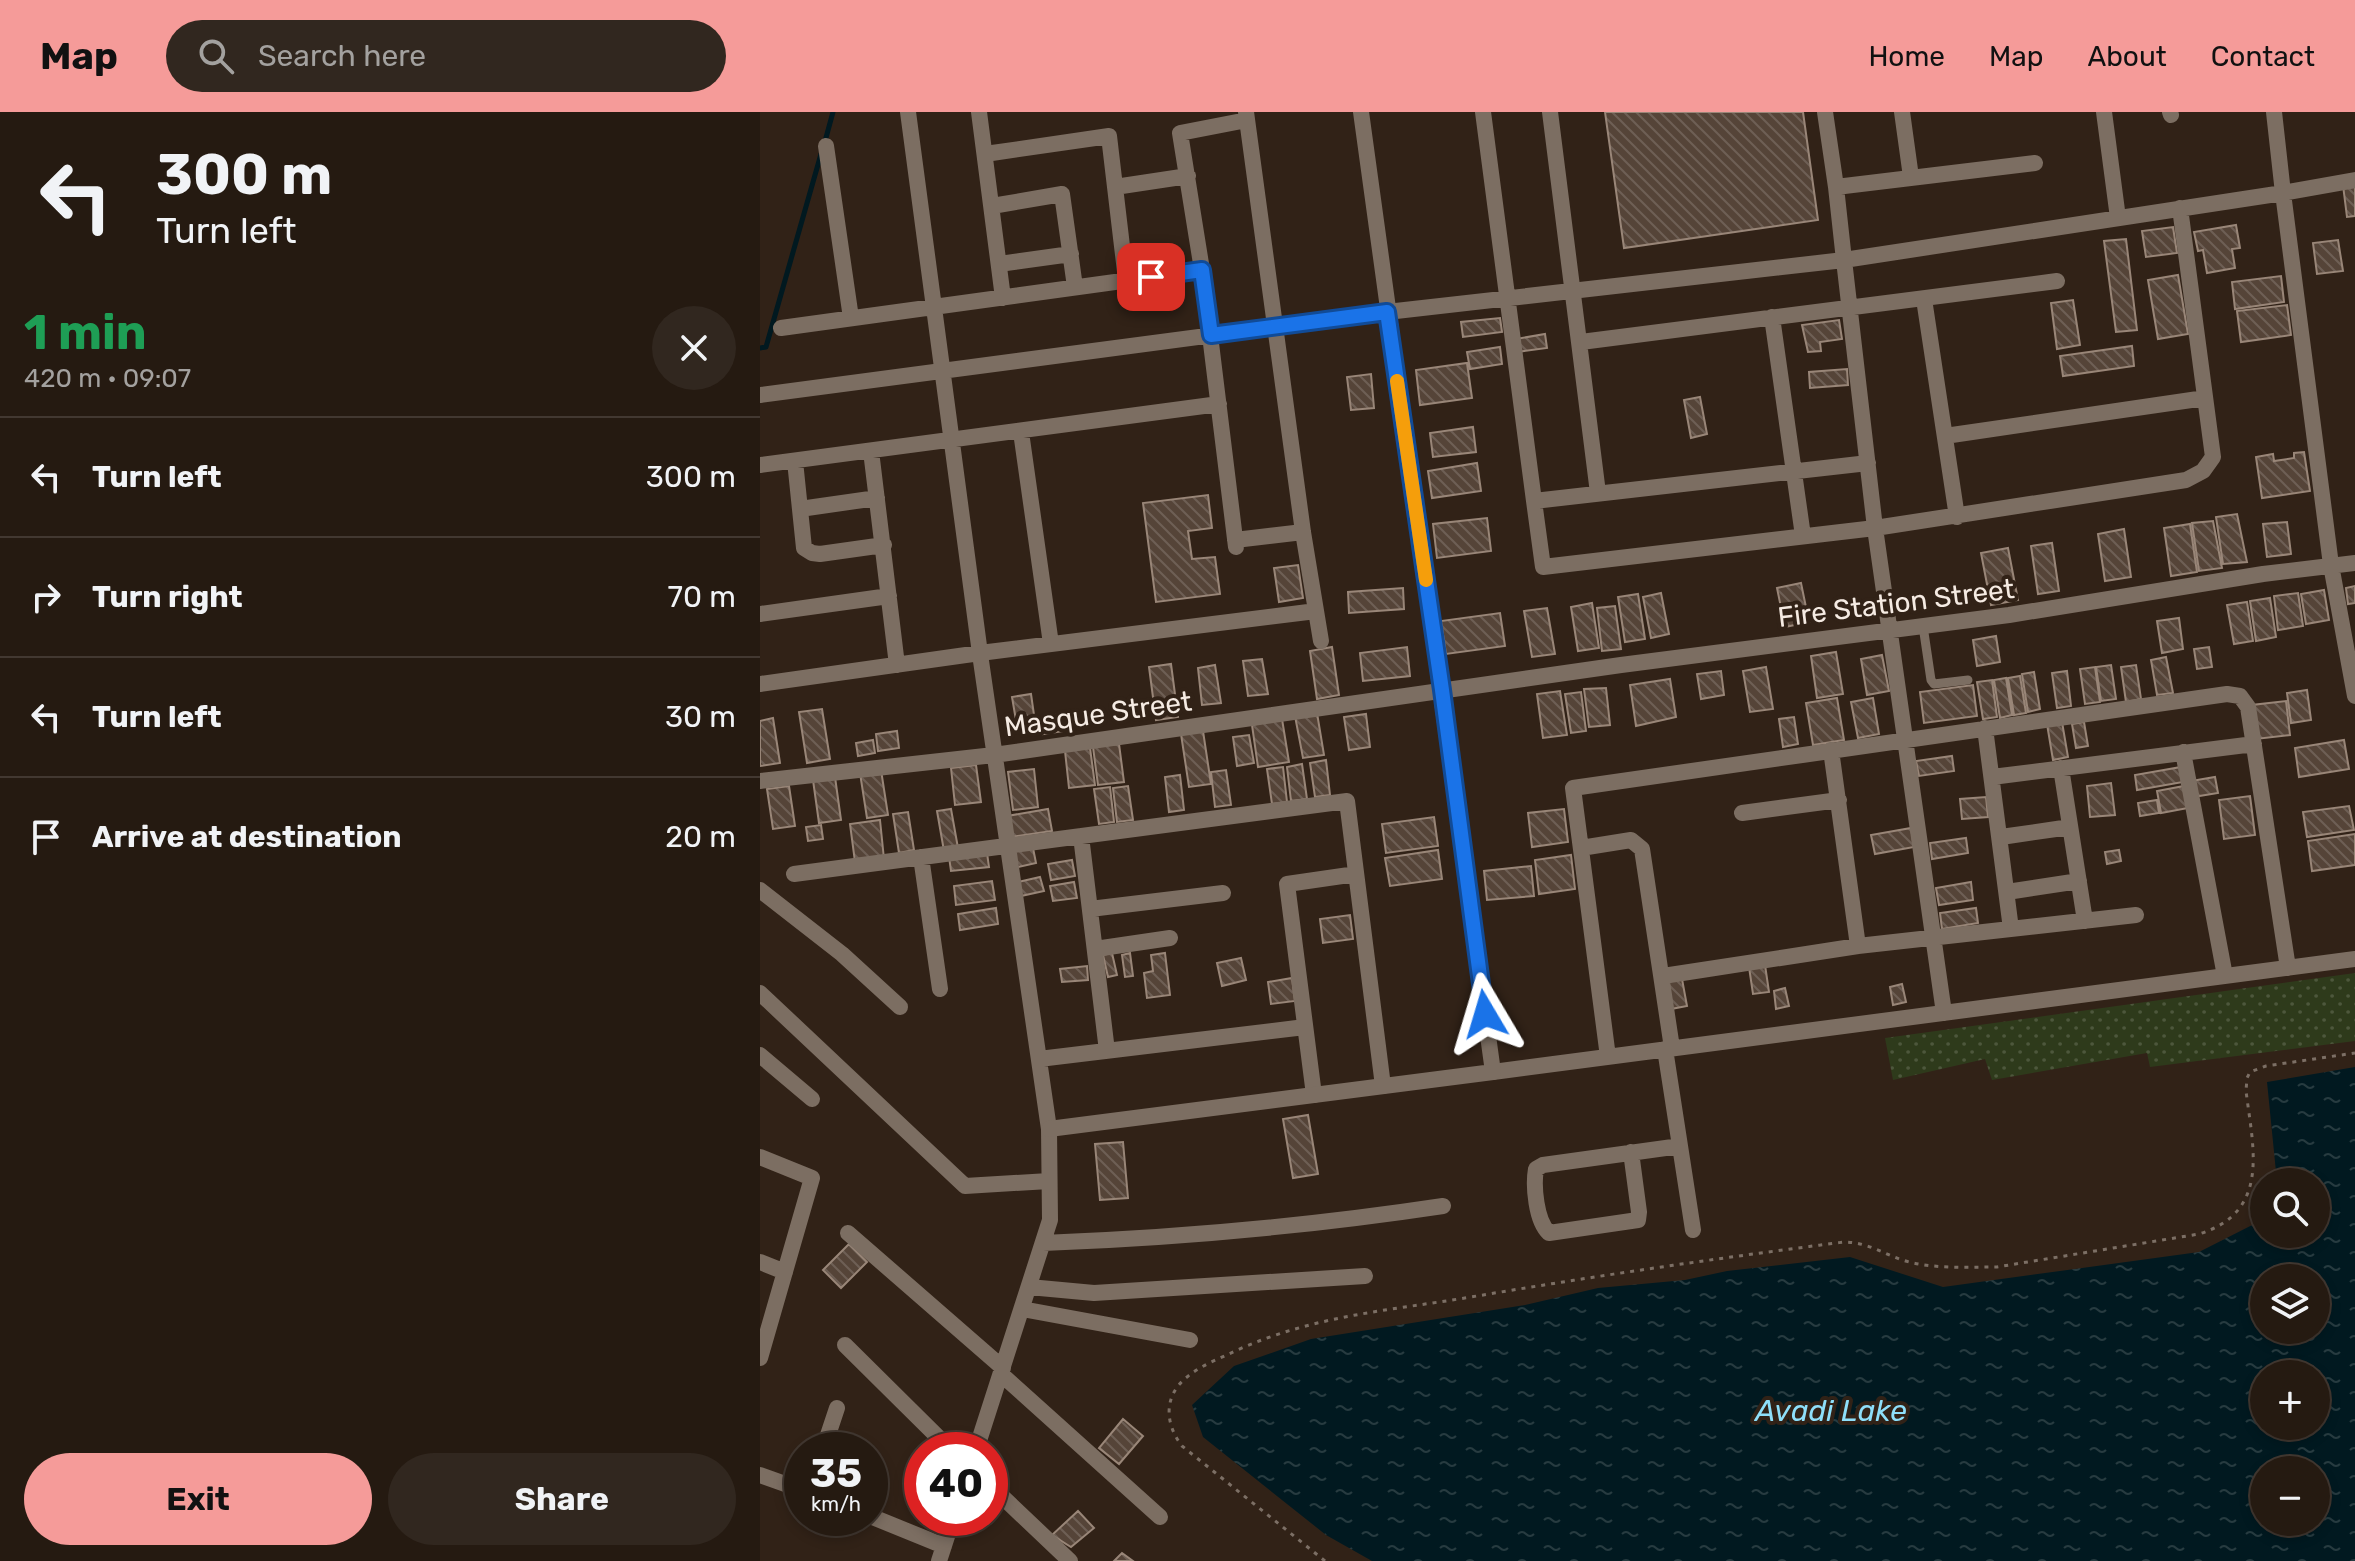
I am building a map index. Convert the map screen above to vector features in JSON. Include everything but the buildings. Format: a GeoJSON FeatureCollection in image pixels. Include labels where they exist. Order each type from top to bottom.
{"type":"FeatureCollection","features":[{"type":"Feature","properties":{"kind":"street"},"geometry":{"type":"LineString","coordinates":[[908,112],[994,755],[1049,1129],[1050,1220],[982,1432]]}},
{"type":"Feature","properties":{"kind":"street"},"geometry":{"type":"LineString","coordinates":[[979,112],[1003,298]]}},
{"type":"Feature","properties":{"kind":"street"},"geometry":{"type":"LineString","coordinates":[[1361,112],[1493,1072]]}},
{"type":"Feature","properties":{"kind":"street"},"geometry":{"type":"LineString","coordinates":[[1483,112],[1543,567],[1957,517],[2186,480],[2203,471],[2213,457],[2180,208]]}},
{"type":"Feature","properties":{"kind":"street"},"geometry":{"type":"LineString","coordinates":[[1550,112],[1598,493]]}},
{"type":"Feature","properties":{"kind":"street"},"geometry":{"type":"LineString","coordinates":[[1825,112],[1875,528],[1944,1013]]}},
{"type":"Feature","properties":{"kind":"street"},"geometry":{"type":"LineString","coordinates":[[1902,112],[1911,177]]}},
{"type":"Feature","properties":{"kind":"street"},"geometry":{"type":"LineString","coordinates":[[2104,112],[2118,218]]}},
{"type":"Feature","properties":{"kind":"street"},"geometry":{"type":"LineString","coordinates":[[2274,112],[2331,565],[2355,696]]}},
{"type":"Feature","properties":{"kind":"street"},"geometry":{"type":"LineString","coordinates":[[1303,532],[1236,544],[1211,335],[1180,133],[1246,116],[1303,532],[1321,641]]}},
{"type":"Feature","properties":{"kind":"street"},"geometry":{"type":"LineString","coordinates":[[985,154],[1109,136],[1126,280]]}},
{"type":"Feature","properties":{"kind":"street"},"geometry":{"type":"LineString","coordinates":[[826,146],[851,318]]}},
{"type":"Feature","properties":{"kind":"street"},"geometry":{"type":"LineString","coordinates":[[1836,187],[2035,163]]}},
{"type":"Feature","properties":{"kind":"street"},"geometry":{"type":"LineString","coordinates":[[1115,187],[1188,176]]}},
{"type":"Feature","properties":{"kind":"street"},"geometry":{"type":"LineString","coordinates":[[760,395],[1387,312],[1844,260],[2355,180]]}},
{"type":"Feature","properties":{"kind":"street"},"geometry":{"type":"LineString","coordinates":[[992,206],[1062,194],[1075,287]]}},
{"type":"Feature","properties":{"kind":"street"},"geometry":{"type":"LineString","coordinates":[[999,264],[1071,254]]}},
{"type":"Feature","properties":{"kind":"street"},"geometry":{"type":"LineString","coordinates":[[781,328],[1202,270]]}},
{"type":"Feature","properties":{"kind":"street"},"geometry":{"type":"LineString","coordinates":[[1581,342],[2057,281]]}},
{"type":"Feature","properties":{"kind":"street"},"geometry":{"type":"LineString","coordinates":[[1924,299],[1957,517]]}},
{"type":"Feature","properties":{"kind":"street"},"geometry":{"type":"LineString","coordinates":[[1772,317],[1803,536]]}},
{"type":"Feature","properties":{"kind":"street"},"geometry":{"type":"LineString","coordinates":[[1945,436],[2205,398]]}},
{"type":"Feature","properties":{"kind":"street"},"geometry":{"type":"LineString","coordinates":[[760,465],[1219,404]]}},
{"type":"Feature","properties":{"kind":"street"},"geometry":{"type":"LineString","coordinates":[[1021,432],[1051,644]]}},
{"type":"Feature","properties":{"kind":"street"},"geometry":{"type":"LineString","coordinates":[[871,451],[897,665]]}},
{"type":"Feature","properties":{"kind":"street"},"geometry":{"type":"LineString","coordinates":[[795,461],[804,548],[812,553],[884,545]]}},
{"type":"Feature","properties":{"kind":"street"},"geometry":{"type":"LineString","coordinates":[[1534,501],[1868,463]]}},
{"type":"Feature","properties":{"kind":"street"},"geometry":{"type":"LineString","coordinates":[[800,509],[877,498]]}},
{"type":"Feature","properties":{"kind":"street","name":"Fire Station Street"},"geometry":{"type":"LineString","coordinates":[[1442,690],[1923,626],[2355,563]]}},
{"type":"Feature","properties":{"kind":"street"},"geometry":{"type":"LineString","coordinates":[[760,614],[889,596]]}},
{"type":"Feature","properties":{"kind":"street"},"geometry":{"type":"LineString","coordinates":[[760,684],[1316,611]]}},
{"type":"Feature","properties":{"kind":"street","name":"Masque Street"},"geometry":{"type":"LineString","coordinates":[[760,781],[994,755],[1442,690]]}},
{"type":"Feature","properties":{"kind":"street"},"geometry":{"type":"LineString","coordinates":[[1608,1057],[1573,788],[2227,694],[2240,696],[2248,707],[2288,968]]}},
{"type":"Feature","properties":{"kind":"street"},"geometry":{"type":"LineString","coordinates":[[1985,728],[2011,929]]}},
{"type":"Feature","properties":{"kind":"street"},"geometry":{"type":"LineString","coordinates":[[1992,777],[2254,744]]}},
{"type":"Feature","properties":{"kind":"street"},"geometry":{"type":"LineString","coordinates":[[1831,750],[1858,946]]}},
{"type":"Feature","properties":{"kind":"street"},"geometry":{"type":"LineString","coordinates":[[2183,752],[2225,976]]}},
{"type":"Feature","properties":{"kind":"street"},"geometry":{"type":"LineString","coordinates":[[2061,768],[2085,921]]}},
{"type":"Feature","properties":{"kind":"street"},"geometry":{"type":"LineString","coordinates":[[1742,813],[1839,800]]}},
{"type":"Feature","properties":{"kind":"street"},"geometry":{"type":"LineString","coordinates":[[794,874],[1347,801],[1383,1086]]}},
{"type":"Feature","properties":{"kind":"street"},"geometry":{"type":"LineString","coordinates":[[2001,837],[2070,827]]}},
{"type":"Feature","properties":{"kind":"street"},"geometry":{"type":"LineString","coordinates":[[1081,836],[1107,1051]]}},
{"type":"Feature","properties":{"kind":"street"},"geometry":{"type":"LineString","coordinates":[[1581,848],[1631,840],[1642,849],[1663,976],[1668,1049],[1693,1230]]}},
{"type":"Feature","properties":{"kind":"street"},"geometry":{"type":"LineString","coordinates":[[921,857],[940,989]]}},
{"type":"Feature","properties":{"kind":"street"},"geometry":{"type":"LineString","coordinates":[[1314,1095],[1287,884],[1356,874]]}},
{"type":"Feature","properties":{"kind":"street"},"geometry":{"type":"LineString","coordinates":[[2007,892],[2079,881]]}},
{"type":"Feature","properties":{"kind":"street"},"geometry":{"type":"LineString","coordinates":[[760,890],[842,954],[900,1007]]}},
{"type":"Feature","properties":{"kind":"street"},"geometry":{"type":"LineString","coordinates":[[1090,909],[1223,893]]}},
{"type":"Feature","properties":{"kind":"street"},"geometry":{"type":"LineString","coordinates":[[1663,976],[1858,946],[2136,915]]}},
{"type":"Feature","properties":{"kind":"street"},"geometry":{"type":"LineString","coordinates":[[1095,949],[1170,938]]}},
{"type":"Feature","properties":{"kind":"street"},"geometry":{"type":"LineString","coordinates":[[1049,1129],[2355,959]]}},
{"type":"Feature","properties":{"kind":"street"},"geometry":{"type":"LineString","coordinates":[[760,993],[965,1186],[1049,1181]]}},
{"type":"Feature","properties":{"kind":"street"},"geometry":{"type":"LineString","coordinates":[[1039,1059],[1305,1027]]}},
{"type":"Feature","properties":{"kind":"street"},"geometry":{"type":"LineString","coordinates":[[760,1055],[812,1099]]}},
{"type":"Feature","properties":{"kind":"street"},"geometry":{"type":"LineString","coordinates":[[1631,1152],[1638,1220],[1549,1233],[1543,1228],[1534,1179],[1536,1169],[1543,1165],[1631,1152],[1680,1146]]}},
{"type":"Feature","properties":{"kind":"street"},"geometry":{"type":"LineString","coordinates":[[760,1157],[812,1178],[760,1358]]}},
{"type":"Feature","properties":{"kind":"street"},"geometry":{"type":"LineString","coordinates":[[1043,1243],[1146,1239],[1337,1222],[1443,1206]]}},
{"type":"Feature","properties":{"kind":"street"},"geometry":{"type":"LineString","coordinates":[[848,1233],[1160,1517]]}},
{"type":"Feature","properties":{"kind":"street"},"geometry":{"type":"LineString","coordinates":[[760,1262],[785,1272]]}},
{"type":"Feature","properties":{"kind":"street"},"geometry":{"type":"LineString","coordinates":[[1029,1287],[1094,1293],[1365,1276]]}},
{"type":"Feature","properties":{"kind":"street"},"geometry":{"type":"LineString","coordinates":[[1022,1309],[1190,1340]]}},
{"type":"Feature","properties":{"kind":"street"},"geometry":{"type":"LineString","coordinates":[[845,1345],[933,1432]]}},
{"type":"Feature","properties":{"kind":"street"},"geometry":{"type":"LineString","coordinates":[[829,1432],[837,1408]]}},
{"type":"Feature","properties":{"kind":"street"},"geometry":{"type":"LineString","coordinates":[[760,1475],[784,1484]]}},
{"type":"Feature","properties":{"kind":"street"},"geometry":{"type":"LineString","coordinates":[[1008,1502],[1070,1561]]}},
{"type":"Feature","properties":{"kind":"street"},"geometry":{"type":"LineString","coordinates":[[888,1526],[941,1554]]}},
{"type":"Feature","properties":{"kind":"lane"},"geometry":{"type":"LineString","coordinates":[[1923,626],[1934,684],[1968,680]]}},
{"type":"Feature","properties":{"kind":"path"},"geometry":{"type":"LineString","coordinates":[[1325,1561],[1182,1446],[1173,1433],[1169,1404],[1174,1391],[1185,1378],[1203,1367],[1297,1327],[1373,1311],[1525,1287],[1844,1242],[1869,1245],[1910,1262],[1983,1267],[2030,1263],[2199,1234],[2213,1230],[2231,1218],[2249,1192],[2255,1174],[2246,1091],[2250,1072],[2266,1066],[2355,1053]]}},
{"type":"Feature","properties":{"kind":"green space"},"geometry":{"type":"Polygon","coordinates":[[[2355,973],[2355,1041],[2150,1067],[2147,1053],[1992,1080],[1985,1059],[1893,1080],[1885,1038],[2355,973]]]}},
{"type":"Feature","properties":{"kind":"water","name":"Avadi Lake"},"geometry":{"type":"Polygon","coordinates":[[[2355,1067],[2355,1561],[1372,1561],[1326,1535],[1203,1437],[1192,1405],[1234,1366],[1311,1339],[1525,1305],[1598,1288],[1685,1280],[1727,1271],[1850,1257],[1943,1287],[2199,1252],[2250,1226],[2250,1248],[2330,1248],[2330,1168],[2276,1168],[2267,1082],[2355,1067]]]}},
{"type":"Feature","properties":{"kind":"waterway"},"geometry":{"type":"LineString","coordinates":[[824,145],[833,112]]}},
{"type":"Feature","properties":{"kind":"waterway"},"geometry":{"type":"LineString","coordinates":[[760,348],[766,347],[821,154]]}},
{"type":"Feature","properties":{"kind":"slow traffic"},"geometry":{"type":"LineString","coordinates":[[1397,381],[1426,580]]}},
{"type":"Feature","properties":{"kind":"route"},"geometry":{"type":"LineString","coordinates":[[1151,277],[1202,270],[1211,335],[1387,312],[1485,1014]]}}]}
